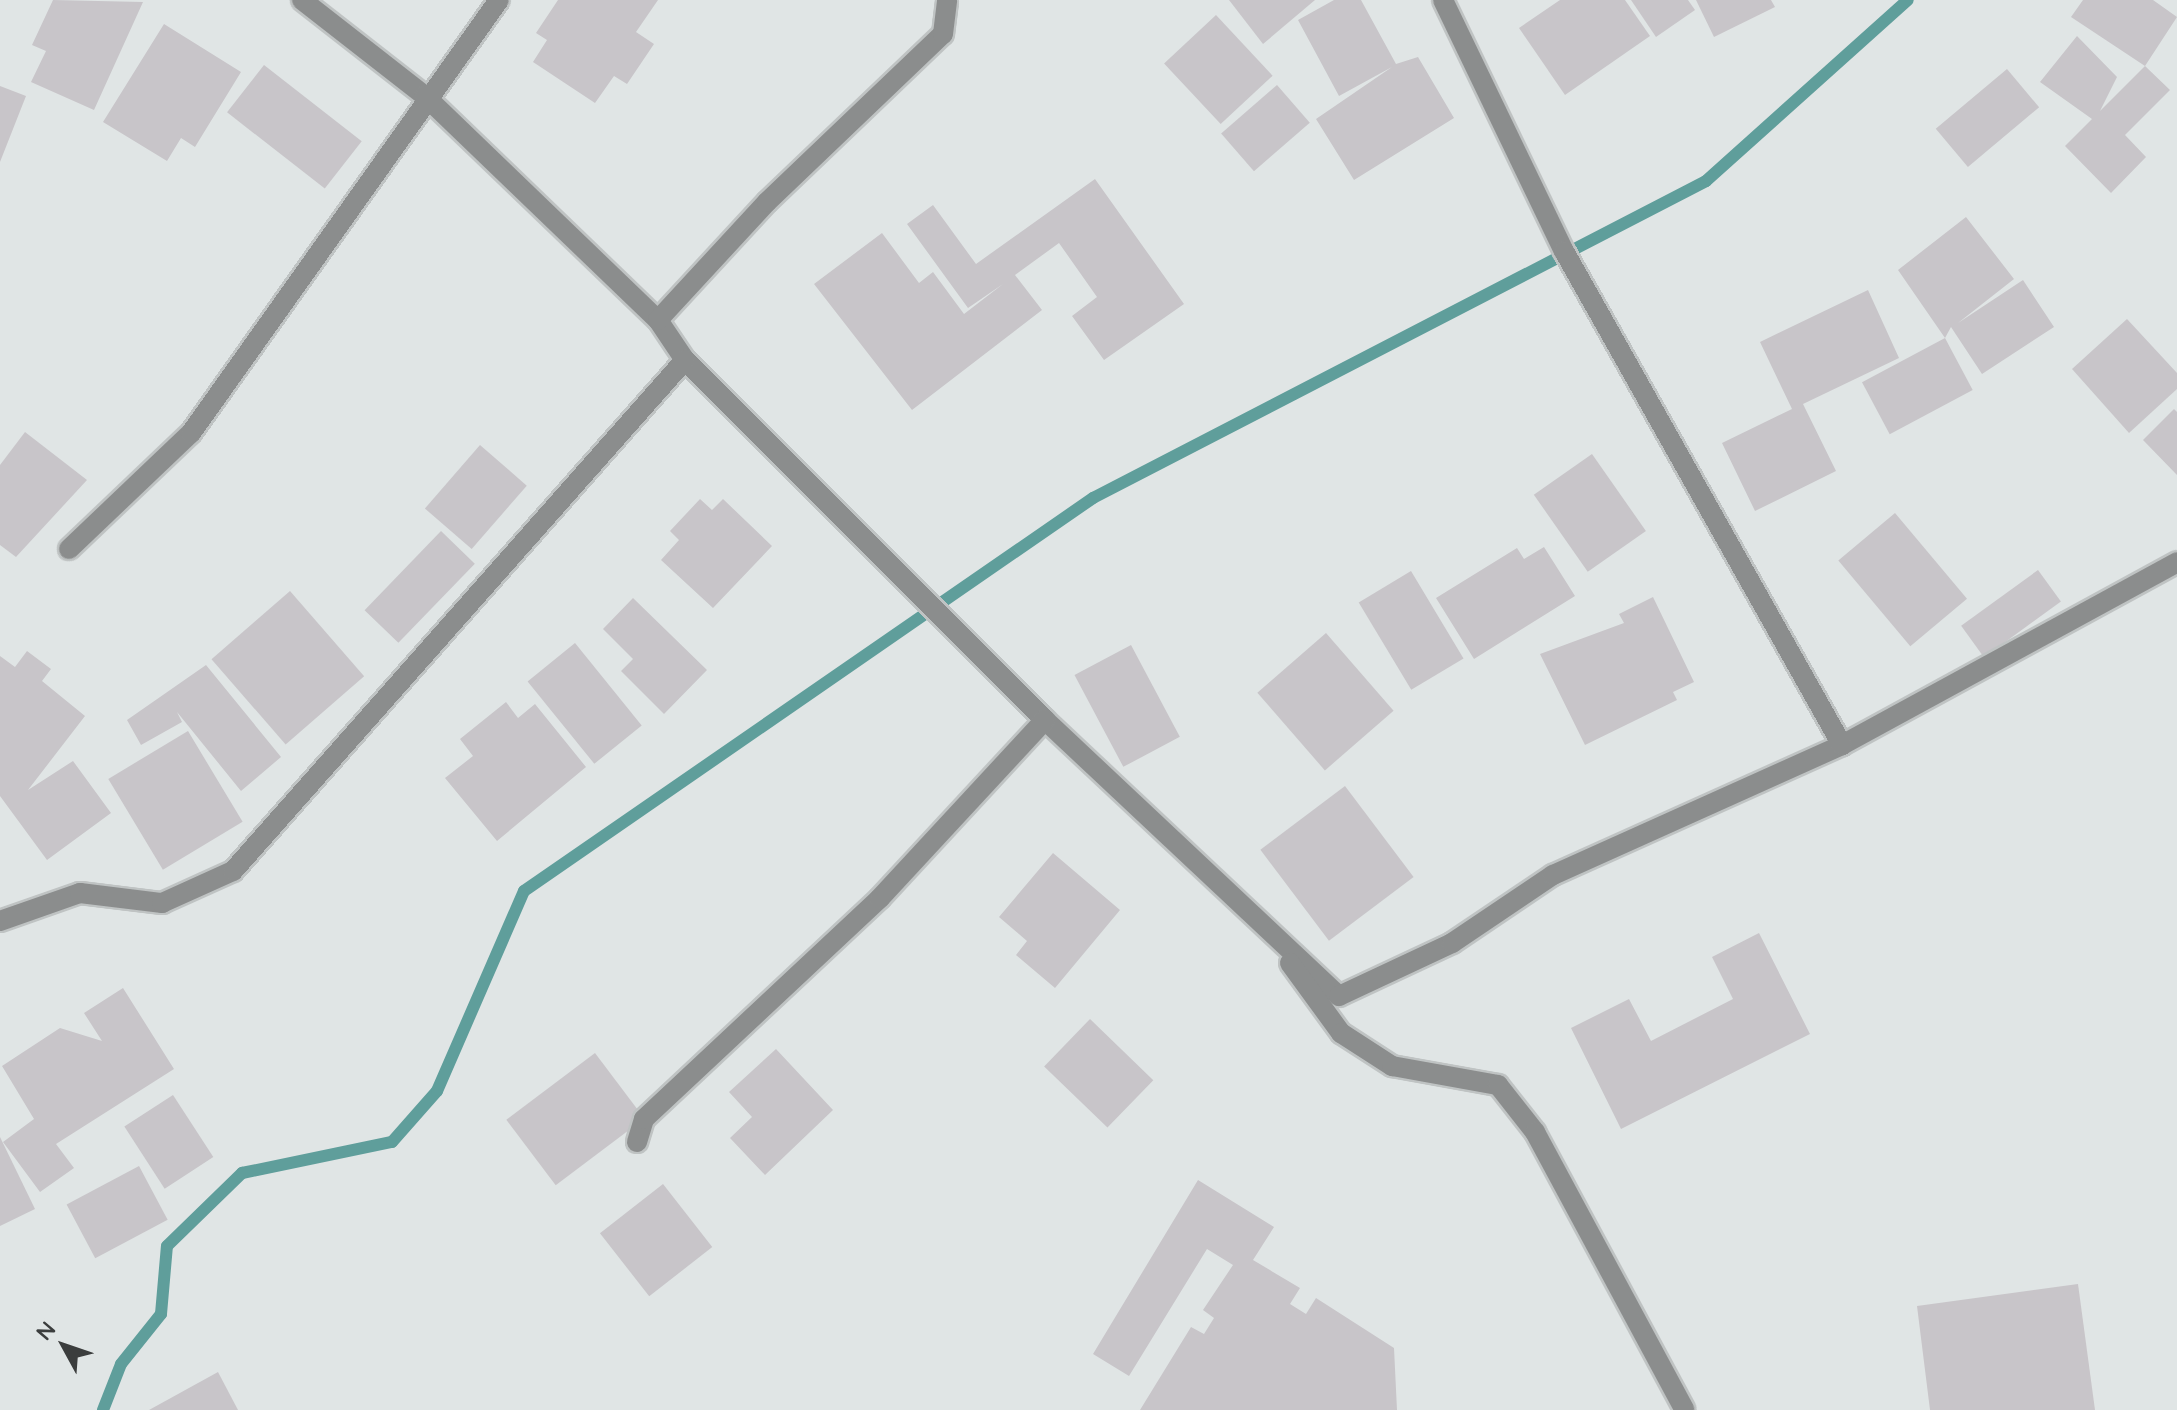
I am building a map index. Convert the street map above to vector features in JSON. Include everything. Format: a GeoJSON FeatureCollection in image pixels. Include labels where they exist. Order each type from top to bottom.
{"type":"FeatureCollection","features":[{"type":"Feature","properties":{"kind":"street"},"geometry":{"type":"LineString","coordinates":[[302,0],[425,96],[658,320],[685,360],[1045,720],[1339,996],[1452,943],[1553,875],[1842,745],[2177,562]]}},
{"type":"Feature","properties":{"kind":"street"},"geometry":{"type":"LineString","coordinates":[[69,549],[191,433],[325,252],[425,96],[499,0]]}},
{"type":"Feature","properties":{"kind":"street"},"geometry":{"type":"LineString","coordinates":[[658,320],[767,202],[943,34],[947,0]]}},
{"type":"Feature","properties":{"kind":"street"},"geometry":{"type":"LineString","coordinates":[[1443,0],[1564,251],[1842,745]]}},
{"type":"Feature","properties":{"kind":"street"},"geometry":{"type":"LineString","coordinates":[[0,921],[80,893],[162,903],[233,871],[685,360]]}},
{"type":"Feature","properties":{"kind":"street"},"geometry":{"type":"LineString","coordinates":[[637,1142],[644,1119],[880,898],[1045,720]]}},
{"type":"Feature","properties":{"kind":"street"},"geometry":{"type":"LineString","coordinates":[[1264,928],[1341,1033],[1392,1066],[1498,1085],[1535,1132],[1684,1409]]}},
{"type":"Feature","properties":{"kind":"building"},"geometry":{"type":"Polygon","coordinates":[[[53,0],[143,2],[94,110],[31,82],[46,51],[32,45],[53,0]]]}},
{"type":"Feature","properties":{"kind":"building"},"geometry":{"type":"Polygon","coordinates":[[[558,0],[658,0],[636,32],[654,44],[627,84],[614,76],[595,103],[533,62],[547,40],[536,33],[558,0]]]}},
{"type":"Feature","properties":{"kind":"building"},"geometry":{"type":"Polygon","coordinates":[[[1229,0],[1315,0],[1263,44],[1229,0]]]}},
{"type":"Feature","properties":{"kind":"building"},"geometry":{"type":"Polygon","coordinates":[[[1334,0],[1361,0],[1396,64],[1418,57],[1454,118],[1354,180],[1316,119],[1392,67],[1339,96],[1298,20],[1334,0]]]}},
{"type":"Feature","properties":{"kind":"building"},"geometry":{"type":"Polygon","coordinates":[[[1560,0],[1625,0],[1650,36],[1565,95],[1519,28],[1560,0]]]}},
{"type":"Feature","properties":{"kind":"building"},"geometry":{"type":"Polygon","coordinates":[[[1631,0],[1688,0],[1695,10],[1656,37],[1631,0]]]}},
{"type":"Feature","properties":{"kind":"building"},"geometry":{"type":"Polygon","coordinates":[[[1696,0],[1771,0],[1775,7],[1714,37],[1696,0]]]}},
{"type":"Feature","properties":{"kind":"building"},"geometry":{"type":"Polygon","coordinates":[[[2083,0],[2153,0],[2177,17],[2145,66],[2071,17],[2083,0]]]}},
{"type":"Feature","properties":{"kind":"building"},"geometry":{"type":"Polygon","coordinates":[[[1216,15],[1273,76],[1221,124],[1164,63],[1216,15]]]}},
{"type":"Feature","properties":{"kind":"building"},"geometry":{"type":"Polygon","coordinates":[[[164,24],[241,72],[195,147],[181,138],[167,161],[103,122],[164,24]]]}},
{"type":"Feature","properties":{"kind":"building"},"geometry":{"type":"Polygon","coordinates":[[[2077,36],[2117,77],[2100,111],[2145,66],[2170,90],[2125,135],[2146,157],[2111,193],[2065,146],[2092,119],[2040,82],[2077,36]]]}},
{"type":"Feature","properties":{"kind":"building"},"geometry":{"type":"Polygon","coordinates":[[[264,65],[362,141],[325,189],[227,112],[264,65]]]}},
{"type":"Feature","properties":{"kind":"building"},"geometry":{"type":"Polygon","coordinates":[[[2007,69],[2039,107],[1968,167],[1936,129],[2007,69]]]}},
{"type":"Feature","properties":{"kind":"building"},"geometry":{"type":"Polygon","coordinates":[[[1277,85],[1310,123],[1254,171],[1221,134],[1277,85]]]}},
{"type":"Feature","properties":{"kind":"building"},"geometry":{"type":"Polygon","coordinates":[[[0,86],[26,96],[0,162],[0,86]]]}},
{"type":"Feature","properties":{"kind":"building"},"geometry":{"type":"Polygon","coordinates":[[[1095,179],[1184,304],[1104,360],[1072,316],[1097,297],[1059,243],[1015,275],[1042,310],[912,410],[814,284],[882,233],[919,283],[933,272],[964,314],[1003,284],[968,308],[907,224],[933,205],[976,264],[1095,179]]]}},
{"type":"Feature","properties":{"kind":"building"},"geometry":{"type":"Polygon","coordinates":[[[1966,217],[2014,279],[1958,323],[2023,280],[2054,327],[1982,374],[1951,327],[1945,338],[1898,270],[1966,217]]]}},
{"type":"Feature","properties":{"kind":"building"},"geometry":{"type":"Polygon","coordinates":[[[1868,290],[1899,358],[1803,404],[1836,471],[1755,511],[1722,443],[1792,409],[1760,342],[1868,290]]]}},
{"type":"Feature","properties":{"kind":"building"},"geometry":{"type":"Polygon","coordinates":[[[2127,319],[2177,373],[2177,389],[2129,433],[2072,369],[2127,319]]]}},
{"type":"Feature","properties":{"kind":"building"},"geometry":{"type":"Polygon","coordinates":[[[1945,338],[1973,390],[1890,434],[1862,382],[1945,338]]]}},
{"type":"Feature","properties":{"kind":"building"},"geometry":{"type":"Polygon","coordinates":[[[2174,409],[2177,412],[2177,475],[2143,440],[2174,409]]]}},
{"type":"Feature","properties":{"kind":"building"},"geometry":{"type":"Polygon","coordinates":[[[25,432],[87,480],[16,557],[0,545],[0,465],[25,432]]]}},
{"type":"Feature","properties":{"kind":"building"},"geometry":{"type":"Polygon","coordinates":[[[480,445],[527,486],[472,549],[425,508],[480,445]]]}},
{"type":"Feature","properties":{"kind":"building"},"geometry":{"type":"Polygon","coordinates":[[[1592,454],[1646,531],[1588,572],[1534,495],[1592,454]]]}},
{"type":"Feature","properties":{"kind":"building"},"geometry":{"type":"Polygon","coordinates":[[[700,499],[712,510],[723,499],[772,546],[713,608],[661,560],[679,540],[670,531],[700,499]]]}},
{"type":"Feature","properties":{"kind":"building"},"geometry":{"type":"Polygon","coordinates":[[[1895,513],[1967,599],[1910,646],[1838,561],[1895,513]]]}},
{"type":"Feature","properties":{"kind":"building"},"geometry":{"type":"Polygon","coordinates":[[[441,531],[475,564],[398,643],[365,610],[441,531]]]}},
{"type":"Feature","properties":{"kind":"building"},"geometry":{"type":"Polygon","coordinates":[[[1544,547],[1575,596],[1474,659],[1436,598],[1517,548],[1524,559],[1544,547]]]}},
{"type":"Feature","properties":{"kind":"building"},"geometry":{"type":"Polygon","coordinates":[[[2038,570],[2061,602],[1984,657],[1961,626],[2038,570]]]}},
{"type":"Feature","properties":{"kind":"building"},"geometry":{"type":"Polygon","coordinates":[[[1411,571],[1464,658],[1411,690],[1359,602],[1411,571]]]}},
{"type":"Feature","properties":{"kind":"building"},"geometry":{"type":"Polygon","coordinates":[[[290,591],[364,676],[286,745],[212,659],[290,591]]]}},
{"type":"Feature","properties":{"kind":"building"},"geometry":{"type":"Polygon","coordinates":[[[1653,597],[1694,682],[1673,692],[1677,700],[1585,745],[1540,654],[1624,623],[1619,614],[1653,597]]]}},
{"type":"Feature","properties":{"kind":"building"},"geometry":{"type":"Polygon","coordinates":[[[633,598],[707,670],[664,714],[621,671],[633,659],[603,629],[633,598]]]}},
{"type":"Feature","properties":{"kind":"building"},"geometry":{"type":"Polygon","coordinates":[[[1326,633],[1394,711],[1325,770],[1257,693],[1326,633]]]}},
{"type":"Feature","properties":{"kind":"building"},"geometry":{"type":"Polygon","coordinates":[[[575,643],[642,725],[594,764],[528,681],[575,643]]]}},
{"type":"Feature","properties":{"kind":"building"},"geometry":{"type":"Polygon","coordinates":[[[1131,645],[1180,737],[1123,767],[1074,675],[1131,645]]]}},
{"type":"Feature","properties":{"kind":"building"},"geometry":{"type":"Polygon","coordinates":[[[27,651],[51,669],[42,681],[85,716],[28,790],[73,761],[111,813],[47,860],[0,796],[0,656],[15,667],[27,651]]]}},
{"type":"Feature","properties":{"kind":"building"},"geometry":{"type":"Polygon","coordinates":[[[206,665],[281,757],[241,791],[177,712],[182,722],[141,745],[127,720],[206,665]]]}},
{"type":"Feature","properties":{"kind":"building"},"geometry":{"type":"Polygon","coordinates":[[[506,702],[518,718],[535,704],[586,767],[497,841],[445,778],[473,756],[460,739],[506,702]]]}},
{"type":"Feature","properties":{"kind":"building"},"geometry":{"type":"Polygon","coordinates":[[[188,731],[243,822],[163,870],[108,779],[188,731]]]}},
{"type":"Feature","properties":{"kind":"building"},"geometry":{"type":"Polygon","coordinates":[[[1345,786],[1414,877],[1329,941],[1260,850],[1345,786]]]}},
{"type":"Feature","properties":{"kind":"building"},"geometry":{"type":"Polygon","coordinates":[[[1053,853],[1120,910],[1055,988],[1016,955],[1027,941],[999,917],[1053,853]]]}},
{"type":"Feature","properties":{"kind":"building"},"geometry":{"type":"Polygon","coordinates":[[[1759,933],[1810,1034],[1621,1129],[1571,1028],[1629,999],[1651,1041],[1733,999],[1712,957],[1759,933]]]}},
{"type":"Feature","properties":{"kind":"building"},"geometry":{"type":"Polygon","coordinates":[[[123,988],[174,1069],[56,1144],[74,1168],[40,1192],[3,1142],[34,1119],[2,1066],[60,1028],[102,1041],[84,1013],[123,988]]]}},
{"type":"Feature","properties":{"kind":"building"},"geometry":{"type":"Polygon","coordinates":[[[1090,1019],[1153,1080],[1107,1128],[1044,1066],[1090,1019]]]}},
{"type":"Feature","properties":{"kind":"building"},"geometry":{"type":"Polygon","coordinates":[[[776,1049],[833,1110],[765,1175],[730,1138],[752,1117],[729,1092],[776,1049]]]}},
{"type":"Feature","properties":{"kind":"building"},"geometry":{"type":"Polygon","coordinates":[[[595,1053],[644,1118],[556,1185],[506,1120],[595,1053]]]}},
{"type":"Feature","properties":{"kind":"building"},"geometry":{"type":"Polygon","coordinates":[[[173,1095],[213,1157],[165,1189],[124,1127],[173,1095]]]}},
{"type":"Feature","properties":{"kind":"building"},"geometry":{"type":"Polygon","coordinates":[[[0,1137],[35,1209],[0,1226],[0,1137]]]}},
{"type":"Feature","properties":{"kind":"building"},"geometry":{"type":"Polygon","coordinates":[[[139,1166],[168,1220],[95,1258],[67,1204],[139,1166]]]}},
{"type":"Feature","properties":{"kind":"building"},"geometry":{"type":"Polygon","coordinates":[[[1198,1180],[1274,1227],[1253,1260],[1300,1288],[1290,1304],[1306,1314],[1316,1298],[1394,1348],[1397,1410],[1140,1410],[1191,1327],[1204,1334],[1214,1318],[1203,1310],[1233,1265],[1207,1249],[1129,1376],[1093,1354],[1198,1180]]]}},
{"type":"Feature","properties":{"kind":"building"},"geometry":{"type":"Polygon","coordinates":[[[663,1184],[712,1247],[649,1296],[600,1233],[663,1184]]]}},
{"type":"Feature","properties":{"kind":"building"},"geometry":{"type":"Polygon","coordinates":[[[2078,1284],[2095,1410],[1930,1410],[1917,1306],[2078,1284]]]}},
{"type":"Feature","properties":{"kind":"building"},"geometry":{"type":"Polygon","coordinates":[[[218,1372],[238,1410],[149,1410],[218,1372]]]}},
{"type":"Feature","properties":{"kind":"waterway"},"geometry":{"type":"LineString","coordinates":[[103,1410],[121,1364],[161,1314],[167,1246],[242,1173],[392,1142],[437,1091],[524,891],[1093,498],[1706,181],[1908,0]]}}]}
